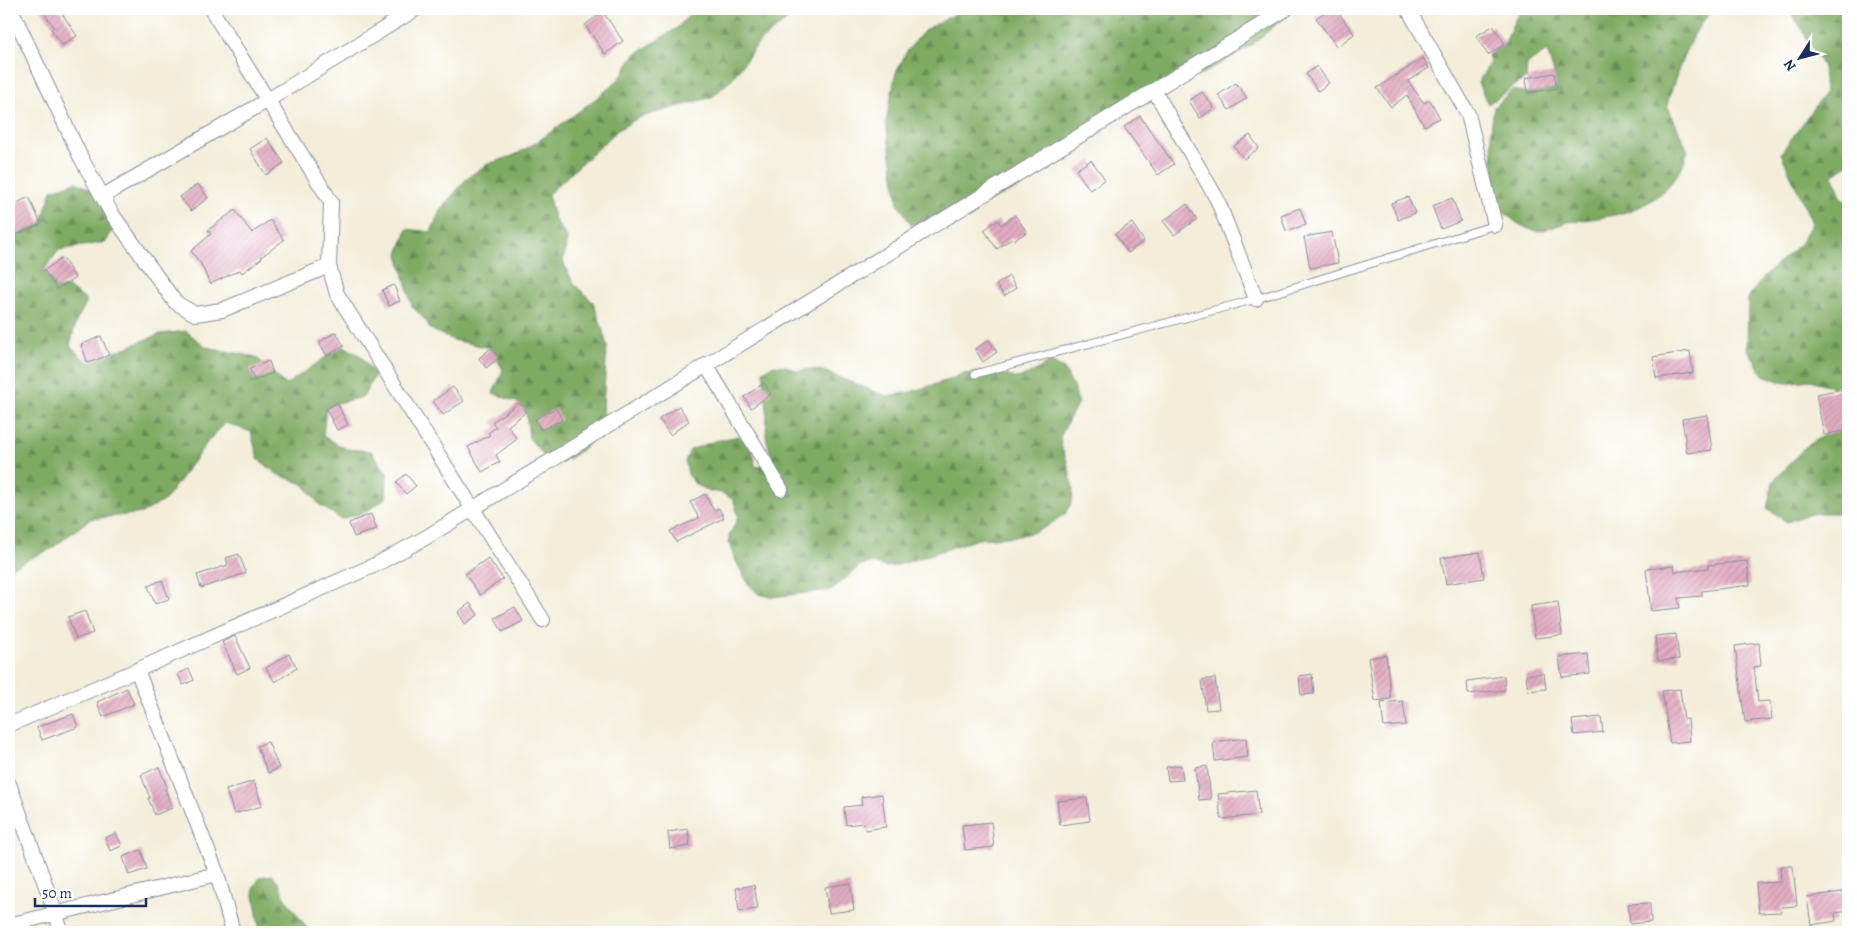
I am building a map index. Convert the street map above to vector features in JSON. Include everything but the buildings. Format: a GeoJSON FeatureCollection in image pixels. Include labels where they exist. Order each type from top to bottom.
{"type":"FeatureCollection","features":[{"type":"Feature","properties":{"kind":"street"},"geometry":{"type":"LineString","coordinates":[[11,9],[81,158],[112,214],[175,302],[195,314],[222,310],[329,266]]}},
{"type":"Feature","properties":{"kind":"street"},"geometry":{"type":"LineString","coordinates":[[211,9],[331,202],[329,266],[337,294],[543,620]]}},
{"type":"Feature","properties":{"kind":"street"},"geometry":{"type":"LineString","coordinates":[[9,725],[375,565],[425,538],[1286,9]]}},
{"type":"Feature","properties":{"kind":"street"},"geometry":{"type":"LineString","coordinates":[[1408,9],[1468,114],[1495,225]]}},
{"type":"Feature","properties":{"kind":"street"},"geometry":{"type":"LineString","coordinates":[[103,196],[268,100],[409,11]]}},
{"type":"Feature","properties":{"kind":"street"},"geometry":{"type":"LineString","coordinates":[[1154,90],[1216,199],[1256,299]]}},
{"type":"Feature","properties":{"kind":"street"},"geometry":{"type":"LineString","coordinates":[[706,365],[781,489]]}},
{"type":"Feature","properties":{"kind":"street"},"geometry":{"type":"LineString","coordinates":[[137,670],[217,874],[233,932]]}},
{"type":"Feature","properties":{"kind":"street"},"geometry":{"type":"LineString","coordinates":[[9,784],[56,914],[60,932]]}},
{"type":"Feature","properties":{"kind":"street"},"geometry":{"type":"LineString","coordinates":[[9,925],[217,874]]}},
{"type":"Feature","properties":{"kind":"lane"},"geometry":{"type":"LineString","coordinates":[[975,374],[1256,299],[1495,225]]}},
{"type":"Feature","properties":{"kind":"green space"},"geometry":{"type":"Polygon","coordinates":[[[695,9],[802,9],[760,41],[731,80],[712,97],[638,118],[618,130],[548,194],[554,218],[567,238],[563,262],[574,284],[593,302],[607,346],[602,421],[588,445],[569,459],[545,457],[529,438],[526,412],[519,403],[493,393],[503,370],[491,348],[453,340],[430,329],[427,322],[412,306],[398,254],[407,229],[431,232],[440,210],[468,177],[488,164],[515,155],[537,142],[601,95],[620,78],[634,55],[677,28],[695,9]]]}},
{"type":"Feature","properties":{"kind":"green space"},"geometry":{"type":"Polygon","coordinates":[[[964,9],[1295,9],[1250,46],[1208,71],[1137,101],[1016,189],[966,212],[911,225],[898,203],[886,122],[896,72],[907,51],[925,30],[964,9]]]}},
{"type":"Feature","properties":{"kind":"green space"},"geometry":{"type":"Polygon","coordinates":[[[1522,9],[1715,9],[1706,17],[1691,40],[1667,105],[1688,151],[1679,173],[1666,188],[1642,206],[1614,215],[1568,222],[1538,231],[1521,225],[1496,205],[1491,130],[1494,107],[1512,90],[1529,93],[1557,88],[1547,51],[1527,64],[1526,78],[1488,104],[1478,83],[1490,62],[1488,55],[1505,44],[1514,21],[1522,9]]]}},
{"type":"Feature","properties":{"kind":"green space"},"geometry":{"type":"Polygon","coordinates":[[[1788,9],[1848,9],[1848,164],[1833,175],[1842,198],[1848,202],[1848,380],[1833,387],[1810,380],[1785,383],[1763,375],[1747,348],[1748,298],[1764,276],[1800,244],[1812,223],[1781,153],[1825,93],[1823,67],[1788,9]]]}},
{"type":"Feature","properties":{"kind":"green space"},"geometry":{"type":"Polygon","coordinates":[[[76,182],[98,193],[118,221],[106,242],[59,250],[44,270],[57,289],[68,287],[87,301],[76,322],[70,346],[88,363],[160,334],[186,331],[206,347],[256,357],[286,385],[344,346],[361,356],[375,375],[363,397],[337,403],[326,409],[323,436],[346,449],[371,451],[387,473],[386,498],[366,512],[341,519],[320,505],[303,484],[277,474],[258,459],[251,432],[226,423],[209,440],[165,500],[143,513],[90,519],[51,549],[9,568],[9,339],[12,326],[9,319],[9,219],[16,235],[41,224],[52,190],[76,182]]]}},
{"type":"Feature","properties":{"kind":"green space"},"geometry":{"type":"Polygon","coordinates":[[[1050,362],[1064,369],[1075,391],[1078,402],[1060,437],[1073,488],[1072,501],[1066,513],[1046,527],[1034,532],[1019,536],[978,539],[895,566],[885,567],[873,563],[861,565],[832,590],[772,597],[758,594],[748,584],[734,557],[729,536],[738,517],[734,500],[722,493],[709,491],[695,484],[688,474],[685,461],[690,450],[715,441],[739,436],[752,449],[755,467],[773,462],[766,437],[767,411],[763,371],[774,365],[786,366],[798,371],[810,369],[823,371],[886,396],[910,392],[962,374],[989,371],[1016,378],[1028,375],[1050,362]]]}},
{"type":"Feature","properties":{"kind":"green space"},"geometry":{"type":"Polygon","coordinates":[[[1848,430],[1848,513],[1811,513],[1787,522],[1767,508],[1773,482],[1806,446],[1824,435],[1848,430]]]}},
{"type":"Feature","properties":{"kind":"green space"},"geometry":{"type":"Polygon","coordinates":[[[273,875],[280,885],[285,898],[308,932],[260,932],[253,889],[260,877],[273,875]]]}}]}
